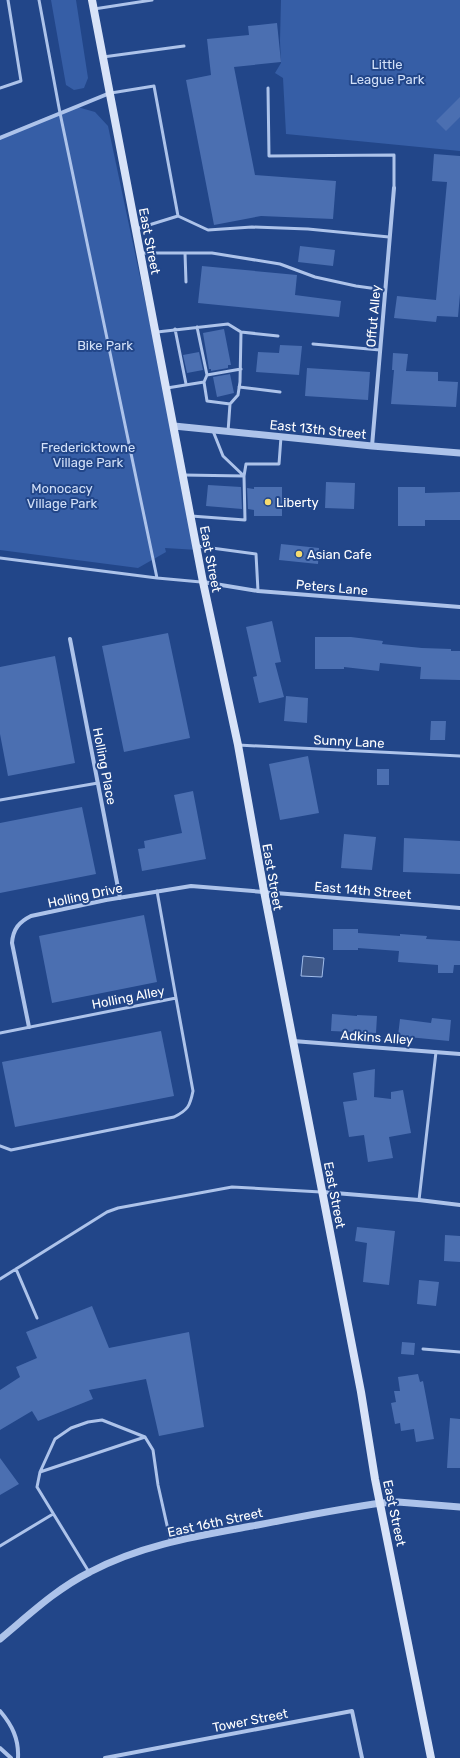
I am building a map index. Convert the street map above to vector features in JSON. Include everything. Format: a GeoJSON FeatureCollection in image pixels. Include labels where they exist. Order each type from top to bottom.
{"type":"FeatureCollection","features":[{"type":"Feature","properties":{"kind":"main road","name":"East Street"},"geometry":{"type":"LineString","coordinates":[[92,0],[203,582],[238,745],[264,891],[362,1392],[375,1479],[431,1758]]}},
{"type":"Feature","properties":{"kind":"street"},"geometry":{"type":"LineString","coordinates":[[0,138],[110,93]]}},
{"type":"Feature","properties":{"kind":"street","name":"Offut Alley"},"geometry":{"type":"LineString","coordinates":[[372,446],[394,188]]}},
{"type":"Feature","properties":{"kind":"street","name":"East 13th Street"},"geometry":{"type":"LineString","coordinates":[[174,426],[372,446],[460,453]]}},
{"type":"Feature","properties":{"kind":"street","name":"Peters Lane"},"geometry":{"type":"LineString","coordinates":[[203,582],[258,591],[460,607]]}},
{"type":"Feature","properties":{"kind":"street","name":"Holling Place"},"geometry":{"type":"LineString","coordinates":[[70,639],[120,898]]}},
{"type":"Feature","properties":{"kind":"street","name":"Holling Drive"},"geometry":{"type":"LineString","coordinates":[[29,1027],[12,943],[12,935],[16,927],[31,916],[157,891],[191,886],[264,891]]}},
{"type":"Feature","properties":{"kind":"street","name":"East 14th Street"},"geometry":{"type":"LineString","coordinates":[[264,891],[460,908]]}},
{"type":"Feature","properties":{"kind":"street","name":"Adkins Alley"},"geometry":{"type":"LineString","coordinates":[[293,1041],[460,1054]]}},
{"type":"Feature","properties":{"kind":"street"},"geometry":{"type":"LineString","coordinates":[[323,1192],[460,1205]]}},
{"type":"Feature","properties":{"kind":"street","name":"East 16th Street"},"geometry":{"type":"LineString","coordinates":[[0,1639],[46,1600],[89,1572],[118,1558],[171,1543],[240,1528],[381,1503],[398,1502],[460,1507]]}},
{"type":"Feature","properties":{"kind":"street"},"geometry":{"type":"LineString","coordinates":[[0,1711],[13,1727],[19,1748],[18,1758]]}},
{"type":"Feature","properties":{"kind":"street","name":"Tower Street"},"geometry":{"type":"LineString","coordinates":[[105,1758],[352,1711],[362,1758]]}},
{"type":"Feature","properties":{"kind":"street"},"geometry":{"type":"LineString","coordinates":[[0,1748],[11,1758]]}},
{"type":"Feature","properties":{"kind":"lane"},"geometry":{"type":"LineString","coordinates":[[0,88],[21,81],[8,0]]}},
{"type":"Feature","properties":{"kind":"lane"},"geometry":{"type":"LineString","coordinates":[[39,0],[60,113],[157,578]]}},
{"type":"Feature","properties":{"kind":"lane"},"geometry":{"type":"LineString","coordinates":[[94,9],[152,0]]}},
{"type":"Feature","properties":{"kind":"lane"},"geometry":{"type":"LineString","coordinates":[[103,57],[184,46]]}},
{"type":"Feature","properties":{"kind":"lane"},"geometry":{"type":"LineString","coordinates":[[110,93],[154,86],[178,216]]}},
{"type":"Feature","properties":{"kind":"lane"},"geometry":{"type":"LineString","coordinates":[[268,88],[269,156],[394,155],[394,188]]}},
{"type":"Feature","properties":{"kind":"lane"},"geometry":{"type":"LineString","coordinates":[[136,229],[178,216],[208,230],[252,228],[308,229],[389,237]]}},
{"type":"Feature","properties":{"kind":"lane"},"geometry":{"type":"LineString","coordinates":[[140,253],[212,253],[280,264],[315,277],[356,286],[385,290]]}},
{"type":"Feature","properties":{"kind":"lane"},"geometry":{"type":"LineString","coordinates":[[185,253],[186,282]]}},
{"type":"Feature","properties":{"kind":"lane"},"geometry":{"type":"LineString","coordinates":[[156,332],[228,324],[241,332],[278,336]]}},
{"type":"Feature","properties":{"kind":"lane"},"geometry":{"type":"LineString","coordinates":[[197,327],[207,375],[204,382],[207,401],[230,404]]}},
{"type":"Feature","properties":{"kind":"lane"},"geometry":{"type":"LineString","coordinates":[[175,329],[186,384]]}},
{"type":"Feature","properties":{"kind":"lane"},"geometry":{"type":"LineString","coordinates":[[228,432],[230,404],[238,395],[241,369],[241,332]]}},
{"type":"Feature","properties":{"kind":"lane"},"geometry":{"type":"LineString","coordinates":[[313,344],[380,350]]}},
{"type":"Feature","properties":{"kind":"lane"},"geometry":{"type":"LineString","coordinates":[[207,375],[241,369]]}},
{"type":"Feature","properties":{"kind":"lane"},"geometry":{"type":"LineString","coordinates":[[166,388],[204,382]]}},
{"type":"Feature","properties":{"kind":"lane"},"geometry":{"type":"LineString","coordinates":[[239,387],[280,392]]}},
{"type":"Feature","properties":{"kind":"lane"},"geometry":{"type":"LineString","coordinates":[[213,430],[223,456],[244,476]]}},
{"type":"Feature","properties":{"kind":"lane"},"geometry":{"type":"LineString","coordinates":[[191,516],[245,520],[244,476],[246,464],[279,464],[281,437]]}},
{"type":"Feature","properties":{"kind":"lane"},"geometry":{"type":"LineString","coordinates":[[183,475],[244,476]]}},
{"type":"Feature","properties":{"kind":"lane"},"geometry":{"type":"LineString","coordinates":[[197,546],[256,554],[258,591]]}},
{"type":"Feature","properties":{"kind":"lane"},"geometry":{"type":"LineString","coordinates":[[0,558],[157,578],[203,582]]}},
{"type":"Feature","properties":{"kind":"lane","name":"Sunny Lane"},"geometry":{"type":"LineString","coordinates":[[238,745],[460,756]]}},
{"type":"Feature","properties":{"kind":"lane"},"geometry":{"type":"LineString","coordinates":[[0,800],[98,783]]}},
{"type":"Feature","properties":{"kind":"lane","name":"Holling Alley"},"geometry":{"type":"LineString","coordinates":[[0,1033],[176,998],[157,891]]}},
{"type":"Feature","properties":{"kind":"lane"},"geometry":{"type":"LineString","coordinates":[[0,1146],[11,1150],[174,1117],[185,1112],[191,1103],[194,1091],[176,998]]}},
{"type":"Feature","properties":{"kind":"lane"},"geometry":{"type":"LineString","coordinates":[[419,1200],[436,1052]]}},
{"type":"Feature","properties":{"kind":"lane"},"geometry":{"type":"LineString","coordinates":[[0,1279],[107,1212],[118,1208],[232,1187],[294,1189],[323,1192]]}},
{"type":"Feature","properties":{"kind":"lane"},"geometry":{"type":"LineString","coordinates":[[16,1269],[37,1318]]}},
{"type":"Feature","properties":{"kind":"lane"},"geometry":{"type":"LineString","coordinates":[[423,1349],[460,1352]]}},
{"type":"Feature","properties":{"kind":"lane"},"geometry":{"type":"LineString","coordinates":[[89,1572],[36,1487],[40,1472],[55,1439],[71,1428],[88,1422],[102,1420],[145,1437],[153,1450],[158,1485],[171,1543]]}},
{"type":"Feature","properties":{"kind":"lane"},"geometry":{"type":"LineString","coordinates":[[40,1472],[145,1437]]}},
{"type":"Feature","properties":{"kind":"lane"},"geometry":{"type":"LineString","coordinates":[[0,1546],[53,1514]]}},
{"type":"Feature","properties":{"kind":"green space"},"geometry":{"type":"Polygon","coordinates":[[[51,0],[76,0],[88,78],[84,88],[74,90],[66,85],[51,0]]]}},
{"type":"Feature","properties":{"kind":"green space","name":"Little League Park"},"geometry":{"type":"Polygon","coordinates":[[[281,0],[460,0],[460,151],[286,134],[283,78],[275,73],[281,63],[281,0]]]}},
{"type":"Feature","properties":{"kind":"green space","name":"Fredericktowne Village Park"},"geometry":{"type":"Polygon","coordinates":[[[74,106],[95,112],[108,126],[198,550],[165,548],[166,552],[138,568],[0,550],[0,136],[74,106]]]}},
{"type":"Feature","properties":{"kind":"shaded area"},"geometry":{"type":"Polygon","coordinates":[[[303,956],[324,958],[322,977],[301,976],[303,956]]]}},
{"type":"Feature","properties":{"kind":"building"},"geometry":{"type":"Polygon","coordinates":[[[277,23],[281,62],[234,67],[255,175],[336,181],[333,219],[261,216],[214,225],[186,80],[211,75],[207,39],[249,35],[248,26],[277,23]]]}},
{"type":"Feature","properties":{"kind":"building"},"geometry":{"type":"Polygon","coordinates":[[[460,97],[460,117],[446,131],[436,121],[460,97]]]}},
{"type":"Feature","properties":{"kind":"building"},"geometry":{"type":"Polygon","coordinates":[[[434,154],[460,156],[460,294],[458,317],[437,316],[436,322],[394,318],[397,296],[436,300],[447,182],[432,181],[434,154]]]}},
{"type":"Feature","properties":{"kind":"building"},"geometry":{"type":"Polygon","coordinates":[[[300,246],[335,250],[333,266],[298,262],[300,246]]]}},
{"type":"Feature","properties":{"kind":"building"},"geometry":{"type":"Polygon","coordinates":[[[202,266],[297,275],[295,295],[341,301],[339,317],[198,303],[202,266]]]}},
{"type":"Feature","properties":{"kind":"building"},"geometry":{"type":"Polygon","coordinates":[[[224,329],[231,365],[228,365],[228,368],[211,371],[211,369],[209,369],[203,333],[224,329]]]}},
{"type":"Feature","properties":{"kind":"building"},"geometry":{"type":"Polygon","coordinates":[[[280,345],[302,346],[299,375],[256,372],[258,352],[279,353],[280,345]]]}},
{"type":"Feature","properties":{"kind":"building"},"geometry":{"type":"Polygon","coordinates":[[[199,352],[203,370],[187,373],[183,355],[199,352]]]}},
{"type":"Feature","properties":{"kind":"building"},"geometry":{"type":"Polygon","coordinates":[[[393,353],[408,354],[406,371],[438,372],[438,381],[458,382],[456,407],[391,404],[394,370],[392,370],[393,353]]]}},
{"type":"Feature","properties":{"kind":"building"},"geometry":{"type":"Polygon","coordinates":[[[307,368],[370,372],[368,400],[305,396],[307,368]]]}},
{"type":"Feature","properties":{"kind":"building"},"geometry":{"type":"Polygon","coordinates":[[[230,374],[234,393],[217,397],[213,377],[230,374]]]}},
{"type":"Feature","properties":{"kind":"building"},"geometry":{"type":"Polygon","coordinates":[[[326,482],[355,483],[354,509],[325,508],[326,482]]]}},
{"type":"Feature","properties":{"kind":"building","name":"Liberty"},"geometry":{"type":"Polygon","coordinates":[[[208,485],[241,487],[242,509],[206,506],[208,485]]]}},
{"type":"Feature","properties":{"kind":"building","name":"Liberty"},"geometry":{"type":"Polygon","coordinates":[[[254,487],[282,487],[282,516],[254,516],[254,510],[248,509],[247,488],[254,489],[254,487]]]}},
{"type":"Feature","properties":{"kind":"building"},"geometry":{"type":"Polygon","coordinates":[[[398,487],[425,487],[425,493],[460,492],[460,520],[425,520],[425,526],[398,526],[398,487]]]}},
{"type":"Feature","properties":{"kind":"building","name":"Asian Cafe"},"geometry":{"type":"Polygon","coordinates":[[[281,544],[319,548],[318,564],[279,560],[281,544]]]}},
{"type":"Feature","properties":{"kind":"building"},"geometry":{"type":"Polygon","coordinates":[[[272,621],[281,662],[275,663],[284,697],[259,703],[253,677],[257,676],[246,627],[272,621]]]}},
{"type":"Feature","properties":{"kind":"building"},"geometry":{"type":"Polygon","coordinates":[[[168,633],[190,738],[124,752],[102,646],[168,633]]]}},
{"type":"Feature","properties":{"kind":"building"},"geometry":{"type":"Polygon","coordinates":[[[315,637],[351,637],[383,641],[382,644],[460,651],[460,680],[420,679],[421,667],[380,663],[379,671],[344,667],[344,669],[315,669],[315,637]]]}},
{"type":"Feature","properties":{"kind":"building"},"geometry":{"type":"Polygon","coordinates":[[[55,656],[75,763],[8,776],[0,734],[0,667],[55,656]]]}},
{"type":"Feature","properties":{"kind":"building"},"geometry":{"type":"Polygon","coordinates":[[[286,696],[308,698],[307,723],[284,721],[286,696]]]}},
{"type":"Feature","properties":{"kind":"building"},"geometry":{"type":"Polygon","coordinates":[[[431,721],[446,721],[445,740],[430,740],[431,721]]]}},
{"type":"Feature","properties":{"kind":"building"},"geometry":{"type":"Polygon","coordinates":[[[308,756],[319,813],[280,820],[269,764],[308,756]]]}},
{"type":"Feature","properties":{"kind":"building"},"geometry":{"type":"Polygon","coordinates":[[[377,769],[389,769],[389,785],[377,785],[377,769]]]}},
{"type":"Feature","properties":{"kind":"building"},"geometry":{"type":"Polygon","coordinates":[[[193,791],[206,859],[142,871],[138,849],[145,848],[144,841],[182,833],[174,795],[193,791]]]}},
{"type":"Feature","properties":{"kind":"building"},"geometry":{"type":"Polygon","coordinates":[[[82,807],[96,874],[0,893],[0,823],[82,807]]]}},
{"type":"Feature","properties":{"kind":"building"},"geometry":{"type":"Polygon","coordinates":[[[344,834],[376,837],[372,870],[341,868],[344,834]]]}},
{"type":"Feature","properties":{"kind":"building"},"geometry":{"type":"Polygon","coordinates":[[[404,838],[460,841],[460,874],[403,872],[404,838]]]}},
{"type":"Feature","properties":{"kind":"building"},"geometry":{"type":"Polygon","coordinates":[[[144,915],[157,982],[52,1003],[39,936],[144,915]]]}},
{"type":"Feature","properties":{"kind":"building"},"geometry":{"type":"Polygon","coordinates":[[[333,929],[358,929],[358,933],[427,936],[426,939],[460,941],[460,965],[454,965],[453,973],[438,973],[438,965],[398,962],[399,951],[358,948],[358,950],[333,950],[333,929]]]}},
{"type":"Feature","properties":{"kind":"building"},"geometry":{"type":"Polygon","coordinates":[[[332,1014],[377,1016],[376,1033],[331,1031],[332,1014]]]}},
{"type":"Feature","properties":{"kind":"building"},"geometry":{"type":"Polygon","coordinates":[[[432,1018],[451,1020],[449,1041],[398,1036],[400,1019],[431,1023],[432,1018]]]}},
{"type":"Feature","properties":{"kind":"building"},"geometry":{"type":"Polygon","coordinates":[[[161,1031],[174,1096],[15,1127],[2,1062],[161,1031]]]}},
{"type":"Feature","properties":{"kind":"building"},"geometry":{"type":"Polygon","coordinates":[[[375,1069],[374,1097],[391,1099],[391,1092],[403,1090],[411,1133],[389,1137],[393,1158],[368,1162],[364,1135],[349,1137],[343,1102],[357,1100],[353,1073],[375,1069]]]}},
{"type":"Feature","properties":{"kind":"building"},"geometry":{"type":"Polygon","coordinates":[[[357,1227],[395,1231],[389,1285],[363,1282],[367,1243],[355,1241],[357,1227]]]}},
{"type":"Feature","properties":{"kind":"building"},"geometry":{"type":"Polygon","coordinates":[[[445,1235],[460,1236],[460,1262],[444,1261],[445,1235]]]}},
{"type":"Feature","properties":{"kind":"building"},"geometry":{"type":"Polygon","coordinates":[[[419,1280],[439,1282],[436,1306],[417,1304],[419,1280]]]}},
{"type":"Feature","properties":{"kind":"building"},"geometry":{"type":"Polygon","coordinates":[[[92,1306],[109,1348],[189,1332],[204,1427],[159,1436],[146,1379],[89,1390],[93,1399],[38,1421],[32,1411],[0,1430],[0,1390],[20,1377],[16,1367],[37,1358],[26,1332],[92,1306]]]}},
{"type":"Feature","properties":{"kind":"building"},"geometry":{"type":"Polygon","coordinates":[[[402,1342],[415,1343],[414,1355],[401,1354],[402,1342]]]}},
{"type":"Feature","properties":{"kind":"building"},"geometry":{"type":"Polygon","coordinates":[[[418,1374],[420,1382],[423,1381],[434,1439],[416,1442],[414,1429],[401,1431],[400,1423],[395,1424],[391,1403],[396,1402],[394,1391],[400,1391],[398,1377],[418,1374]]]}},
{"type":"Feature","properties":{"kind":"building"},"geometry":{"type":"Polygon","coordinates":[[[450,1418],[460,1419],[460,1468],[447,1468],[450,1418]]]}},
{"type":"Feature","properties":{"kind":"building"},"geometry":{"type":"Polygon","coordinates":[[[0,1458],[19,1484],[0,1495],[0,1458]]]}},
{"type":"Feature","properties":{"kind":"place","name":"Liberty"},"geometry":{"type":"Point","coordinates":[268,502]}},
{"type":"Feature","properties":{"kind":"place","name":"Asian Cafe"},"geometry":{"type":"Point","coordinates":[299,554]}},
{"type":"Feature","properties":{"kind":"park label","name":"Bike Park"},"geometry":{"type":"Point","coordinates":[105,345]}},
{"type":"Feature","properties":{"kind":"park label","name":"Monocacy Village Park"},"geometry":{"type":"Point","coordinates":[62,496]}}]}
